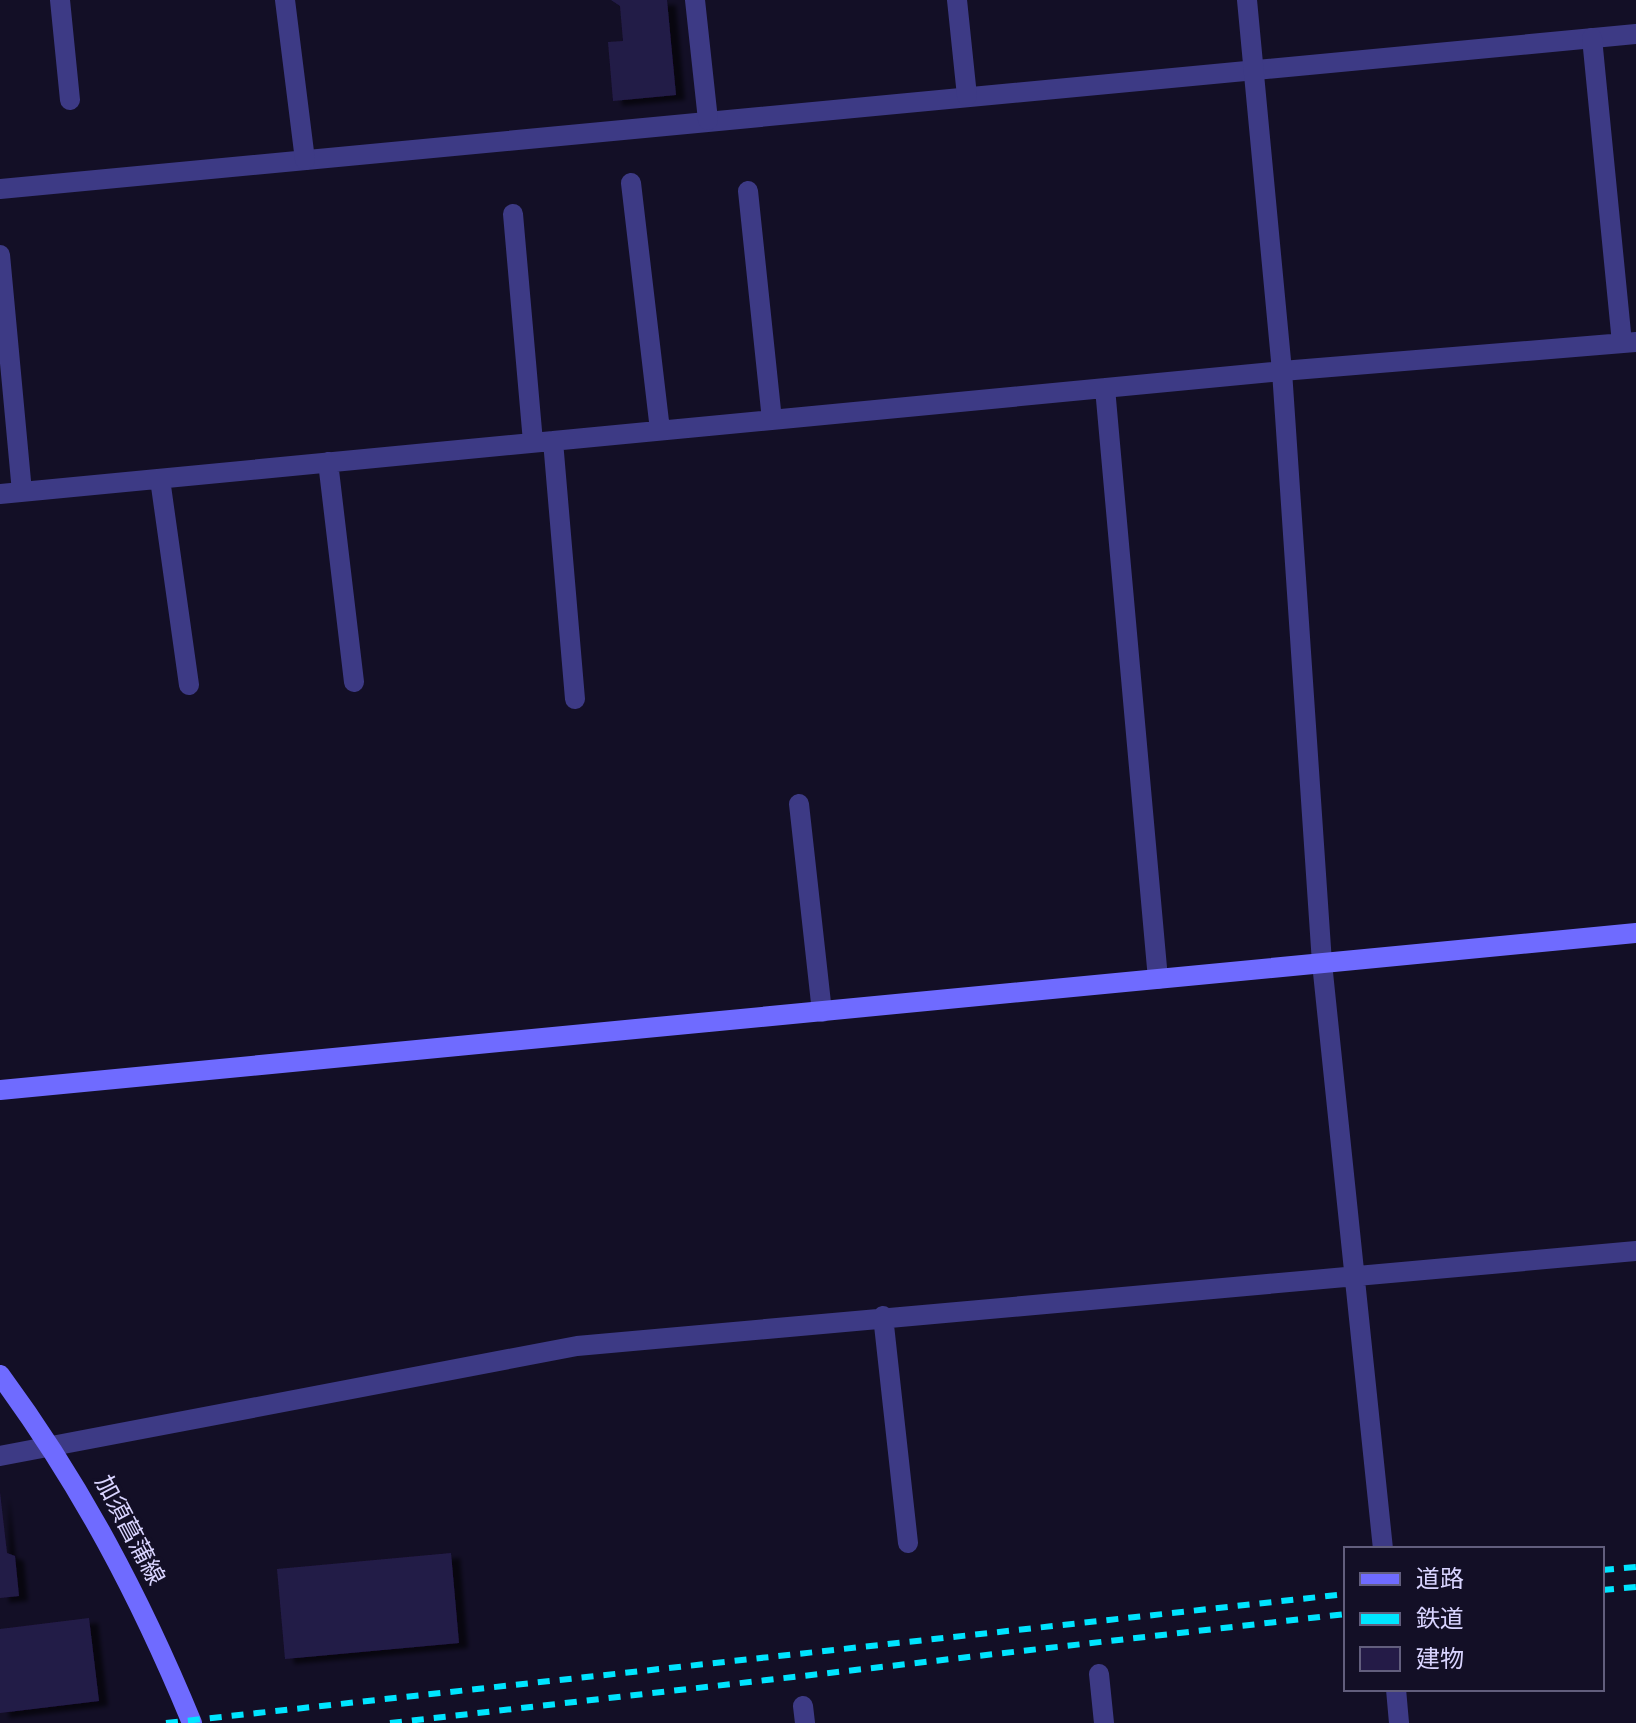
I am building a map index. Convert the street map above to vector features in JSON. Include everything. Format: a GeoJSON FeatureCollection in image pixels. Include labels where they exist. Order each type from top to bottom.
{"type":"FeatureCollection","features":[{"type":"Feature","properties":{"kind":"street"},"geometry":{"type":"LineString","coordinates":[[60,0],[70,100]]}},
{"type":"Feature","properties":{"kind":"street"},"geometry":{"type":"LineString","coordinates":[[285,0],[305,160]]}},
{"type":"Feature","properties":{"kind":"street"},"geometry":{"type":"LineString","coordinates":[[695,0],[708,120]]}},
{"type":"Feature","properties":{"kind":"street"},"geometry":{"type":"LineString","coordinates":[[957,0],[967,96]]}},
{"type":"Feature","properties":{"kind":"street"},"geometry":{"type":"LineString","coordinates":[[1247,0],[1282,371],[1322,963],[1357,1273],[1383,1547]]}},
{"type":"Feature","properties":{"kind":"street"},"geometry":{"type":"LineString","coordinates":[[0,189],[1636,34]]}},
{"type":"Feature","properties":{"kind":"street"},"geometry":{"type":"LineString","coordinates":[[0,494],[1282,371],[1629,342],[1592,38]]}},
{"type":"Feature","properties":{"kind":"street"},"geometry":{"type":"LineString","coordinates":[[631,183],[660,430]]}},
{"type":"Feature","properties":{"kind":"street"},"geometry":{"type":"LineString","coordinates":[[748,191],[772,420]]}},
{"type":"Feature","properties":{"kind":"street"},"geometry":{"type":"LineString","coordinates":[[513,214],[575,699]]}},
{"type":"Feature","properties":{"kind":"street"},"geometry":{"type":"LineString","coordinates":[[0,255],[22,492]]}},
{"type":"Feature","properties":{"kind":"street"},"geometry":{"type":"LineString","coordinates":[[1105,388],[1158,979]]}},
{"type":"Feature","properties":{"kind":"street"},"geometry":{"type":"LineString","coordinates":[[328,462],[354,682]]}},
{"type":"Feature","properties":{"kind":"street"},"geometry":{"type":"LineString","coordinates":[[160,479],[189,685]]}},
{"type":"Feature","properties":{"kind":"street"},"geometry":{"type":"LineString","coordinates":[[799,804],[822,1012]]}},
{"type":"Feature","properties":{"kind":"street"},"geometry":{"type":"LineString","coordinates":[[0,1090],[1636,933]]}},
{"type":"Feature","properties":{"kind":"street"},"geometry":{"type":"LineString","coordinates":[[0,1456],[577,1346],[1357,1273],[1636,1251]]}},
{"type":"Feature","properties":{"kind":"street"},"geometry":{"type":"LineString","coordinates":[[883,1316],[908,1543]]}},
{"type":"Feature","properties":{"kind":"street","name":"加須菖蒲線"},"geometry":{"type":"LineString","coordinates":[[0,1375],[54,1448],[97,1520],[140,1604],[192,1723]]}},
{"type":"Feature","properties":{"kind":"street"},"geometry":{"type":"LineString","coordinates":[[1099,1674],[1104,1723]]}},
{"type":"Feature","properties":{"kind":"street"},"geometry":{"type":"LineString","coordinates":[[1396,1691],[1399,1723]]}},
{"type":"Feature","properties":{"kind":"building"},"geometry":{"type":"Polygon","coordinates":[[[611,0],[667,0],[676,95],[613,101],[608,42],[623,41],[620,6],[611,0]]]}},
{"type":"Feature","properties":{"kind":"building"},"geometry":{"type":"Polygon","coordinates":[[[0,1492],[7,1553],[15,1556],[19,1596],[0,1598],[0,1492]]]}},
{"type":"Feature","properties":{"kind":"building"},"geometry":{"type":"Polygon","coordinates":[[[451,1553],[459,1643],[285,1659],[277,1569],[451,1553]]]}},
{"type":"Feature","properties":{"kind":"building"},"geometry":{"type":"Polygon","coordinates":[[[89,1618],[99,1701],[0,1713],[0,1629],[89,1618]]]}},
{"type":"Feature","properties":{"kind":"railway"},"geometry":{"type":"LineString","coordinates":[[1604,1570],[1636,1567]]}},
{"type":"Feature","properties":{"kind":"railway"},"geometry":{"type":"LineString","coordinates":[[1604,1590],[1636,1587]]}},
{"type":"Feature","properties":{"kind":"railway"},"geometry":{"type":"LineString","coordinates":[[166,1723],[1344,1594]]}},
{"type":"Feature","properties":{"kind":"railway"},"geometry":{"type":"LineString","coordinates":[[390,1723],[1344,1614]]}}]}
